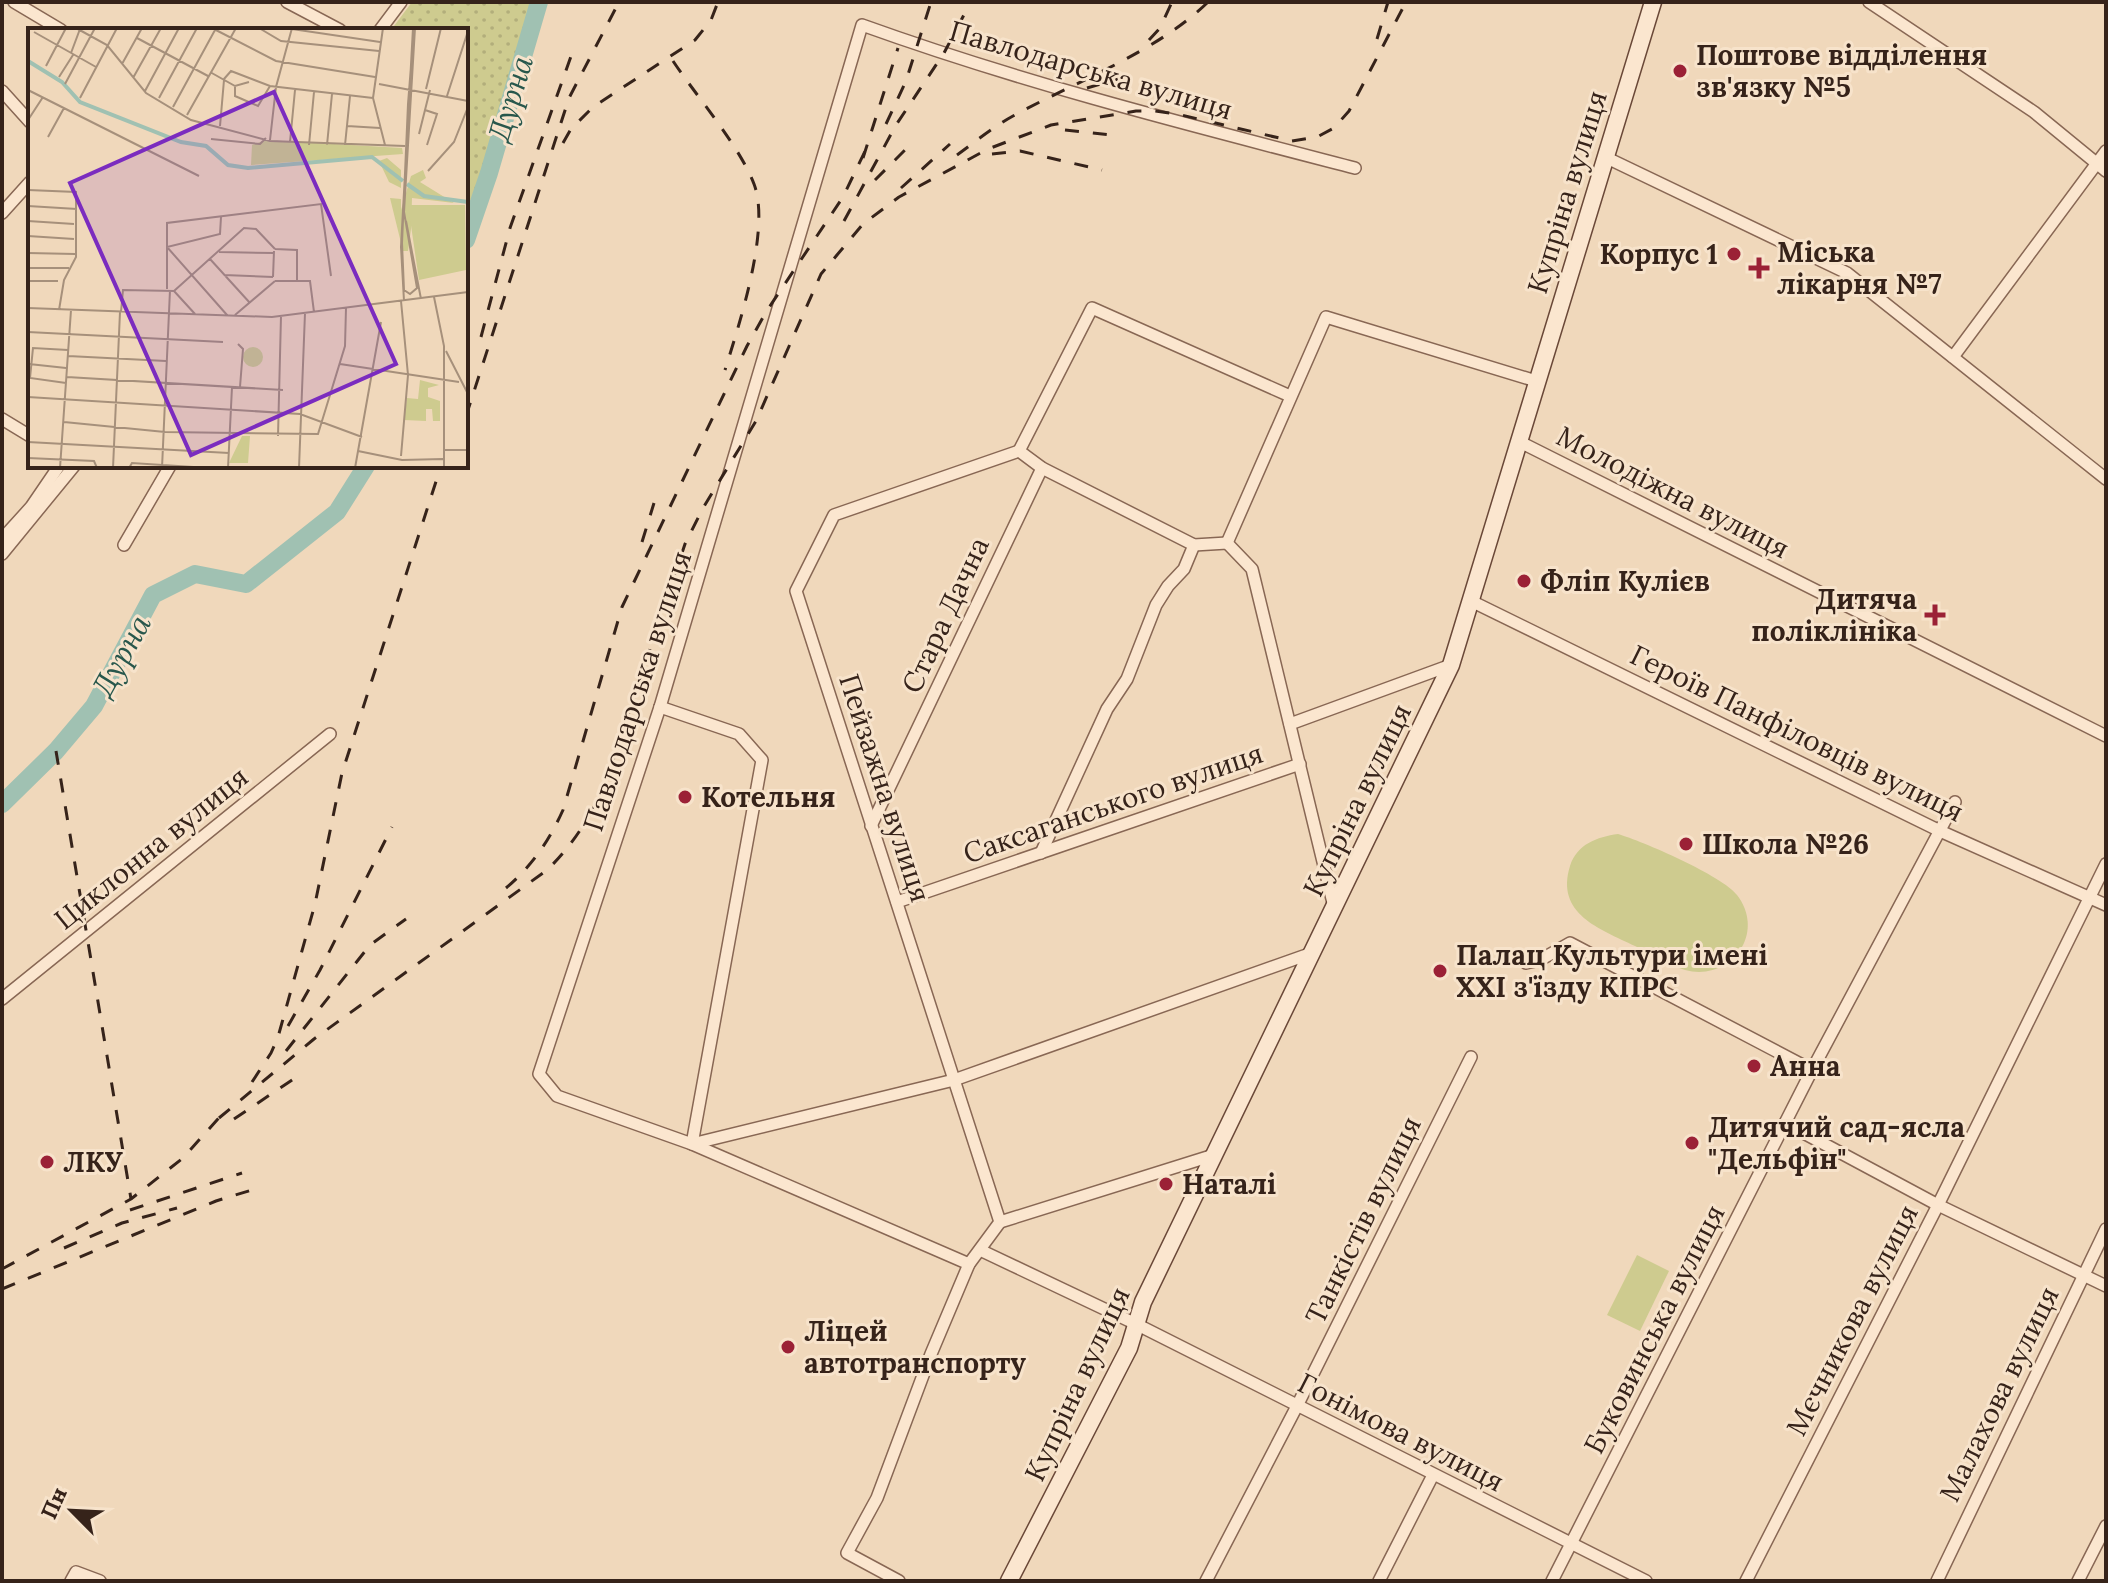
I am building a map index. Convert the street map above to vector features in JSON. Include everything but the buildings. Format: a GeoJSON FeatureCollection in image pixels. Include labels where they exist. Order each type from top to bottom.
{"type":"FeatureCollection","features":[{"type":"Feature","properties":{"kind":"main road","name":"Купріна вулиця"},"geometry":{"type":"LineString","coordinates":[[1009,1581],[1129,1348],[1143,1302],[1451,665],[1653,2]]}},
{"type":"Feature","properties":{"kind":"street"},"geometry":{"type":"LineString","coordinates":[[14,2],[58,28]]}},
{"type":"Feature","properties":{"kind":"street"},"geometry":{"type":"LineString","coordinates":[[287,2],[335,28]]}},
{"type":"Feature","properties":{"kind":"street"},"geometry":{"type":"LineString","coordinates":[[382,28],[401,2]]}},
{"type":"Feature","properties":{"kind":"street"},"geometry":{"type":"LineString","coordinates":[[1869,2],[2034,112],[2101,168]]}},
{"type":"Feature","properties":{"kind":"street","name":"Павлодарська вулиця"},"geometry":{"type":"LineString","coordinates":[[692,1144],[557,1096],[539,1074],[660,707],[862,25],[1136,111],[1355,168]]}},
{"type":"Feature","properties":{"kind":"street"},"geometry":{"type":"LineString","coordinates":[[2,91],[28,120]]}},
{"type":"Feature","properties":{"kind":"street"},"geometry":{"type":"LineString","coordinates":[[1953,357],[2101,168],[2106,151]]}},
{"type":"Feature","properties":{"kind":"street"},"geometry":{"type":"LineString","coordinates":[[1605,157],[1847,273],[2106,479]]}},
{"type":"Feature","properties":{"kind":"street"},"geometry":{"type":"LineString","coordinates":[[2,213],[28,184]]}},
{"type":"Feature","properties":{"kind":"street"},"geometry":{"type":"LineString","coordinates":[[1290,396],[1092,308],[1019,451],[1042,468],[1194,545],[1227,543],[1252,569],[1334,908]]}},
{"type":"Feature","properties":{"kind":"street"},"geometry":{"type":"LineString","coordinates":[[1227,543],[1326,317],[1536,381]]}},
{"type":"Feature","properties":{"kind":"street"},"geometry":{"type":"LineString","coordinates":[[2,419],[28,435]]}},
{"type":"Feature","properties":{"kind":"street","name":"Молодіжна вулиця"},"geometry":{"type":"LineString","coordinates":[[1518,441],[2106,736]]}},
{"type":"Feature","properties":{"kind":"street","name":"Пейзажна вулиця"},"geometry":{"type":"LineString","coordinates":[[1000,1222],[796,591],[834,515],[1019,451]]}},
{"type":"Feature","properties":{"kind":"street"},"geometry":{"type":"LineString","coordinates":[[2,539],[31,507],[58,468]]}},
{"type":"Feature","properties":{"kind":"street"},"geometry":{"type":"LineString","coordinates":[[2,554],[72,468]]}},
{"type":"Feature","properties":{"kind":"street"},"geometry":{"type":"LineString","coordinates":[[124,545],[169,468]]}},
{"type":"Feature","properties":{"kind":"street","name":"Стара Дачна"},"geometry":{"type":"LineString","coordinates":[[871,826],[1042,468]]}},
{"type":"Feature","properties":{"kind":"street"},"geometry":{"type":"LineString","coordinates":[[1041,853],[1107,709],[1127,679],[1156,605],[1184,569],[1194,545]]}},
{"type":"Feature","properties":{"kind":"street","name":"Героїв Панфіловців вулиця"},"geometry":{"type":"LineString","coordinates":[[1469,600],[1940,831],[2106,905]]}},
{"type":"Feature","properties":{"kind":"street"},"geometry":{"type":"LineString","coordinates":[[1290,724],[1451,665]]}},
{"type":"Feature","properties":{"kind":"street"},"geometry":{"type":"LineString","coordinates":[[660,707],[739,734],[762,760],[692,1144]]}},
{"type":"Feature","properties":{"kind":"street","name":"Циклонна вулиця"},"geometry":{"type":"LineString","coordinates":[[2,999],[330,734]]}},
{"type":"Feature","properties":{"kind":"street","name":"Саксаганського вулиця"},"geometry":{"type":"LineString","coordinates":[[897,902],[1300,764]]}},
{"type":"Feature","properties":{"kind":"street","name":"Буковинська вулиця"},"geometry":{"type":"LineString","coordinates":[[1552,1581],[1812,1070],[1955,802]]}},
{"type":"Feature","properties":{"kind":"street","name":"Мєчникова вулиця"},"geometry":{"type":"LineString","coordinates":[[1746,1581],[1938,1205],[2106,864]]}},
{"type":"Feature","properties":{"kind":"street"},"geometry":{"type":"LineString","coordinates":[[1526,963],[1540,960],[1570,943],[1812,1070]]}},
{"type":"Feature","properties":{"kind":"street"},"geometry":{"type":"LineString","coordinates":[[692,1144],[954,1080],[1312,953]]}},
{"type":"Feature","properties":{"kind":"street","name":"Танкістів вулиця"},"geometry":{"type":"LineString","coordinates":[[1206,1581],[1471,1057]]}},
{"type":"Feature","properties":{"kind":"street"},"geometry":{"type":"LineString","coordinates":[[1785,1123],[1938,1205],[2106,1286]]}},
{"type":"Feature","properties":{"kind":"street"},"geometry":{"type":"LineString","coordinates":[[692,1144],[969,1264]]}},
{"type":"Feature","properties":{"kind":"street"},"geometry":{"type":"LineString","coordinates":[[899,1581],[847,1553],[877,1498],[931,1354],[969,1264],[1000,1222],[1214,1155]]}},
{"type":"Feature","properties":{"kind":"street","name":"Малахова вулиця"},"geometry":{"type":"LineString","coordinates":[[1937,1581],[2106,1229]]}},
{"type":"Feature","properties":{"kind":"street","name":"Гонімова вулиця"},"geometry":{"type":"LineString","coordinates":[[980,1250],[1136,1324],[1571,1546],[1646,1581]]}},
{"type":"Feature","properties":{"kind":"street"},"geometry":{"type":"LineString","coordinates":[[1379,1581],[1433,1475]]}},
{"type":"Feature","properties":{"kind":"street"},"geometry":{"type":"LineString","coordinates":[[2078,1581],[2106,1526]]}},
{"type":"Feature","properties":{"kind":"street"},"geometry":{"type":"LineString","coordinates":[[73,1576],[100,1581]]}},
{"type":"Feature","properties":{"kind":"shaded area"},"geometry":{"type":"Polygon","coordinates":[[[412,2],[546,2],[468,207],[468,28],[392,28],[412,2]]]}},
{"type":"Feature","properties":{"kind":"shaded area"},"geometry":{"type":"Polygon","coordinates":[[[1618,834],[1700,869],[1737,895],[1748,925],[1746,939],[1729,962],[1701,972],[1679,968],[1595,926],[1575,908],[1567,883],[1573,858],[1589,843],[1618,834]]]}},
{"type":"Feature","properties":{"kind":"shaded area"},"geometry":{"type":"Polygon","coordinates":[[[1637,1255],[1669,1271],[1640,1331],[1607,1315],[1637,1255]]]}},
{"type":"Feature","properties":{"kind":"waterway","name":"Дурна"},"geometry":{"type":"LineString","coordinates":[[468,234],[539,2]]}},
{"type":"Feature","properties":{"kind":"waterway","name":"Дурна"},"geometry":{"type":"LineString","coordinates":[[2,804],[56,751],[94,706],[153,595],[195,574],[246,584],[337,512],[365,468]]}},
{"type":"Feature","properties":{"kind":"railway"},"geometry":{"type":"LineString","coordinates":[[468,410],[569,98],[619,2]]}},
{"type":"Feature","properties":{"kind":"railway"},"geometry":{"type":"LineString","coordinates":[[563,143],[571,129],[593,107],[695,40],[711,20],[718,2]]}},
{"type":"Feature","properties":{"kind":"railway"},"geometry":{"type":"LineString","coordinates":[[886,124],[906,81],[931,2]]}},
{"type":"Feature","properties":{"kind":"railway"},"geometry":{"type":"LineString","coordinates":[[1149,40],[1160,28],[1172,2]]}},
{"type":"Feature","properties":{"kind":"railway"},"geometry":{"type":"LineString","coordinates":[[957,155],[1013,116],[1165,36],[1208,2]]}},
{"type":"Feature","properties":{"kind":"railway"},"geometry":{"type":"LineString","coordinates":[[1377,39],[1388,2]]}},
{"type":"Feature","properties":{"kind":"railway"},"geometry":{"type":"LineString","coordinates":[[219,1118],[314,1039],[547,870],[572,842],[604,787],[685,544],[703,508],[756,421],[821,274],[863,224],[899,197],[988,149],[1051,125],[1136,111],[1155,111],[1292,141],[1317,137],[1334,128],[1349,111],[1406,2]]}},
{"type":"Feature","properties":{"kind":"railway"},"geometry":{"type":"LineString","coordinates":[[844,221],[896,125],[944,53],[967,9]]}},
{"type":"Feature","properties":{"kind":"railway"},"geometry":{"type":"LineString","coordinates":[[481,337],[510,228],[575,45]]}},
{"type":"Feature","properties":{"kind":"railway"},"geometry":{"type":"LineString","coordinates":[[863,158],[898,48]]}},
{"type":"Feature","properties":{"kind":"railway"},"geometry":{"type":"LineString","coordinates":[[673,61],[738,153],[754,184],[758,203],[759,225],[751,277],[725,370]]}},
{"type":"Feature","properties":{"kind":"railway"},"geometry":{"type":"LineString","coordinates":[[1087,88],[1136,74]]}},
{"type":"Feature","properties":{"kind":"railway"},"geometry":{"type":"LineString","coordinates":[[1065,130],[1112,135]]}},
{"type":"Feature","properties":{"kind":"railway"},"geometry":{"type":"LineString","coordinates":[[875,180],[914,141]]}},
{"type":"Feature","properties":{"kind":"railway"},"geometry":{"type":"LineString","coordinates":[[901,188],[950,144]]}},
{"type":"Feature","properties":{"kind":"railway"},"geometry":{"type":"LineString","coordinates":[[506,888],[539,852],[563,810],[622,607],[747,346],[766,312],[843,197],[867,147]]}},
{"type":"Feature","properties":{"kind":"railway"},"geometry":{"type":"LineString","coordinates":[[992,154],[1020,151],[1102,170]]}},
{"type":"Feature","properties":{"kind":"railway"},"geometry":{"type":"LineString","coordinates":[[252,1082],[278,1037],[315,904],[342,773],[440,468]]}},
{"type":"Feature","properties":{"kind":"railway"},"geometry":{"type":"LineString","coordinates":[[642,542],[654,503]]}},
{"type":"Feature","properties":{"kind":"railway"},"geometry":{"type":"LineString","coordinates":[[56,751],[131,1199]]}},
{"type":"Feature","properties":{"kind":"railway"},"geometry":{"type":"LineString","coordinates":[[288,1026],[320,970],[392,827]]}},
{"type":"Feature","properties":{"kind":"railway"},"geometry":{"type":"LineString","coordinates":[[286,1051],[370,945],[406,919]]}},
{"type":"Feature","properties":{"kind":"railway"},"geometry":{"type":"LineString","coordinates":[[234,1119],[298,1076]]}},
{"type":"Feature","properties":{"kind":"railway"},"geometry":{"type":"LineString","coordinates":[[2,1269],[131,1199],[183,1158],[225,1111]]}},
{"type":"Feature","properties":{"kind":"railway"},"geometry":{"type":"LineString","coordinates":[[130,1210],[242,1173]]}},
{"type":"Feature","properties":{"kind":"railway"},"geometry":{"type":"LineString","coordinates":[[2,1289],[216,1201],[255,1189]]}},
{"type":"Feature","properties":{"kind":"railway"},"geometry":{"type":"LineString","coordinates":[[64,1248],[122,1223],[177,1208]]}},
{"type":"Feature","properties":{"kind":"place","name":"Поштове відділення зв'язку №5"},"geometry":{"type":"Point","coordinates":[1680,71]}},
{"type":"Feature","properties":{"kind":"place","name":"Корпус 1"},"geometry":{"type":"Point","coordinates":[1734,254]}},
{"type":"Feature","properties":{"kind":"place","name":"Міська лікарня №7"},"geometry":{"type":"Point","coordinates":[1759,268]}},
{"type":"Feature","properties":{"kind":"place","name":"Фліп Кулієв"},"geometry":{"type":"Point","coordinates":[1524,581]}},
{"type":"Feature","properties":{"kind":"place","name":"Дитяча поліклініка"},"geometry":{"type":"Point","coordinates":[1935,615]}},
{"type":"Feature","properties":{"kind":"place","name":"Котельня"},"geometry":{"type":"Point","coordinates":[685,797]}},
{"type":"Feature","properties":{"kind":"place","name":"Школа №26"},"geometry":{"type":"Point","coordinates":[1686,844]}},
{"type":"Feature","properties":{"kind":"place","name":"Палац Культури імені XXI з'їзду КПРС"},"geometry":{"type":"Point","coordinates":[1440,971]}},
{"type":"Feature","properties":{"kind":"place","name":"Анна"},"geometry":{"type":"Point","coordinates":[1754,1066]}},
{"type":"Feature","properties":{"kind":"place","name":"Дитячий сад-ясла \"Дельфін\""},"geometry":{"type":"Point","coordinates":[1692,1143]}},
{"type":"Feature","properties":{"kind":"place","name":"ЛКУ"},"geometry":{"type":"Point","coordinates":[47,1162]}},
{"type":"Feature","properties":{"kind":"place","name":"Наталі"},"geometry":{"type":"Point","coordinates":[1166,1184]}},
{"type":"Feature","properties":{"kind":"place","name":"Ліцей автотранспорту"},"geometry":{"type":"Point","coordinates":[788,1347]}}]}
